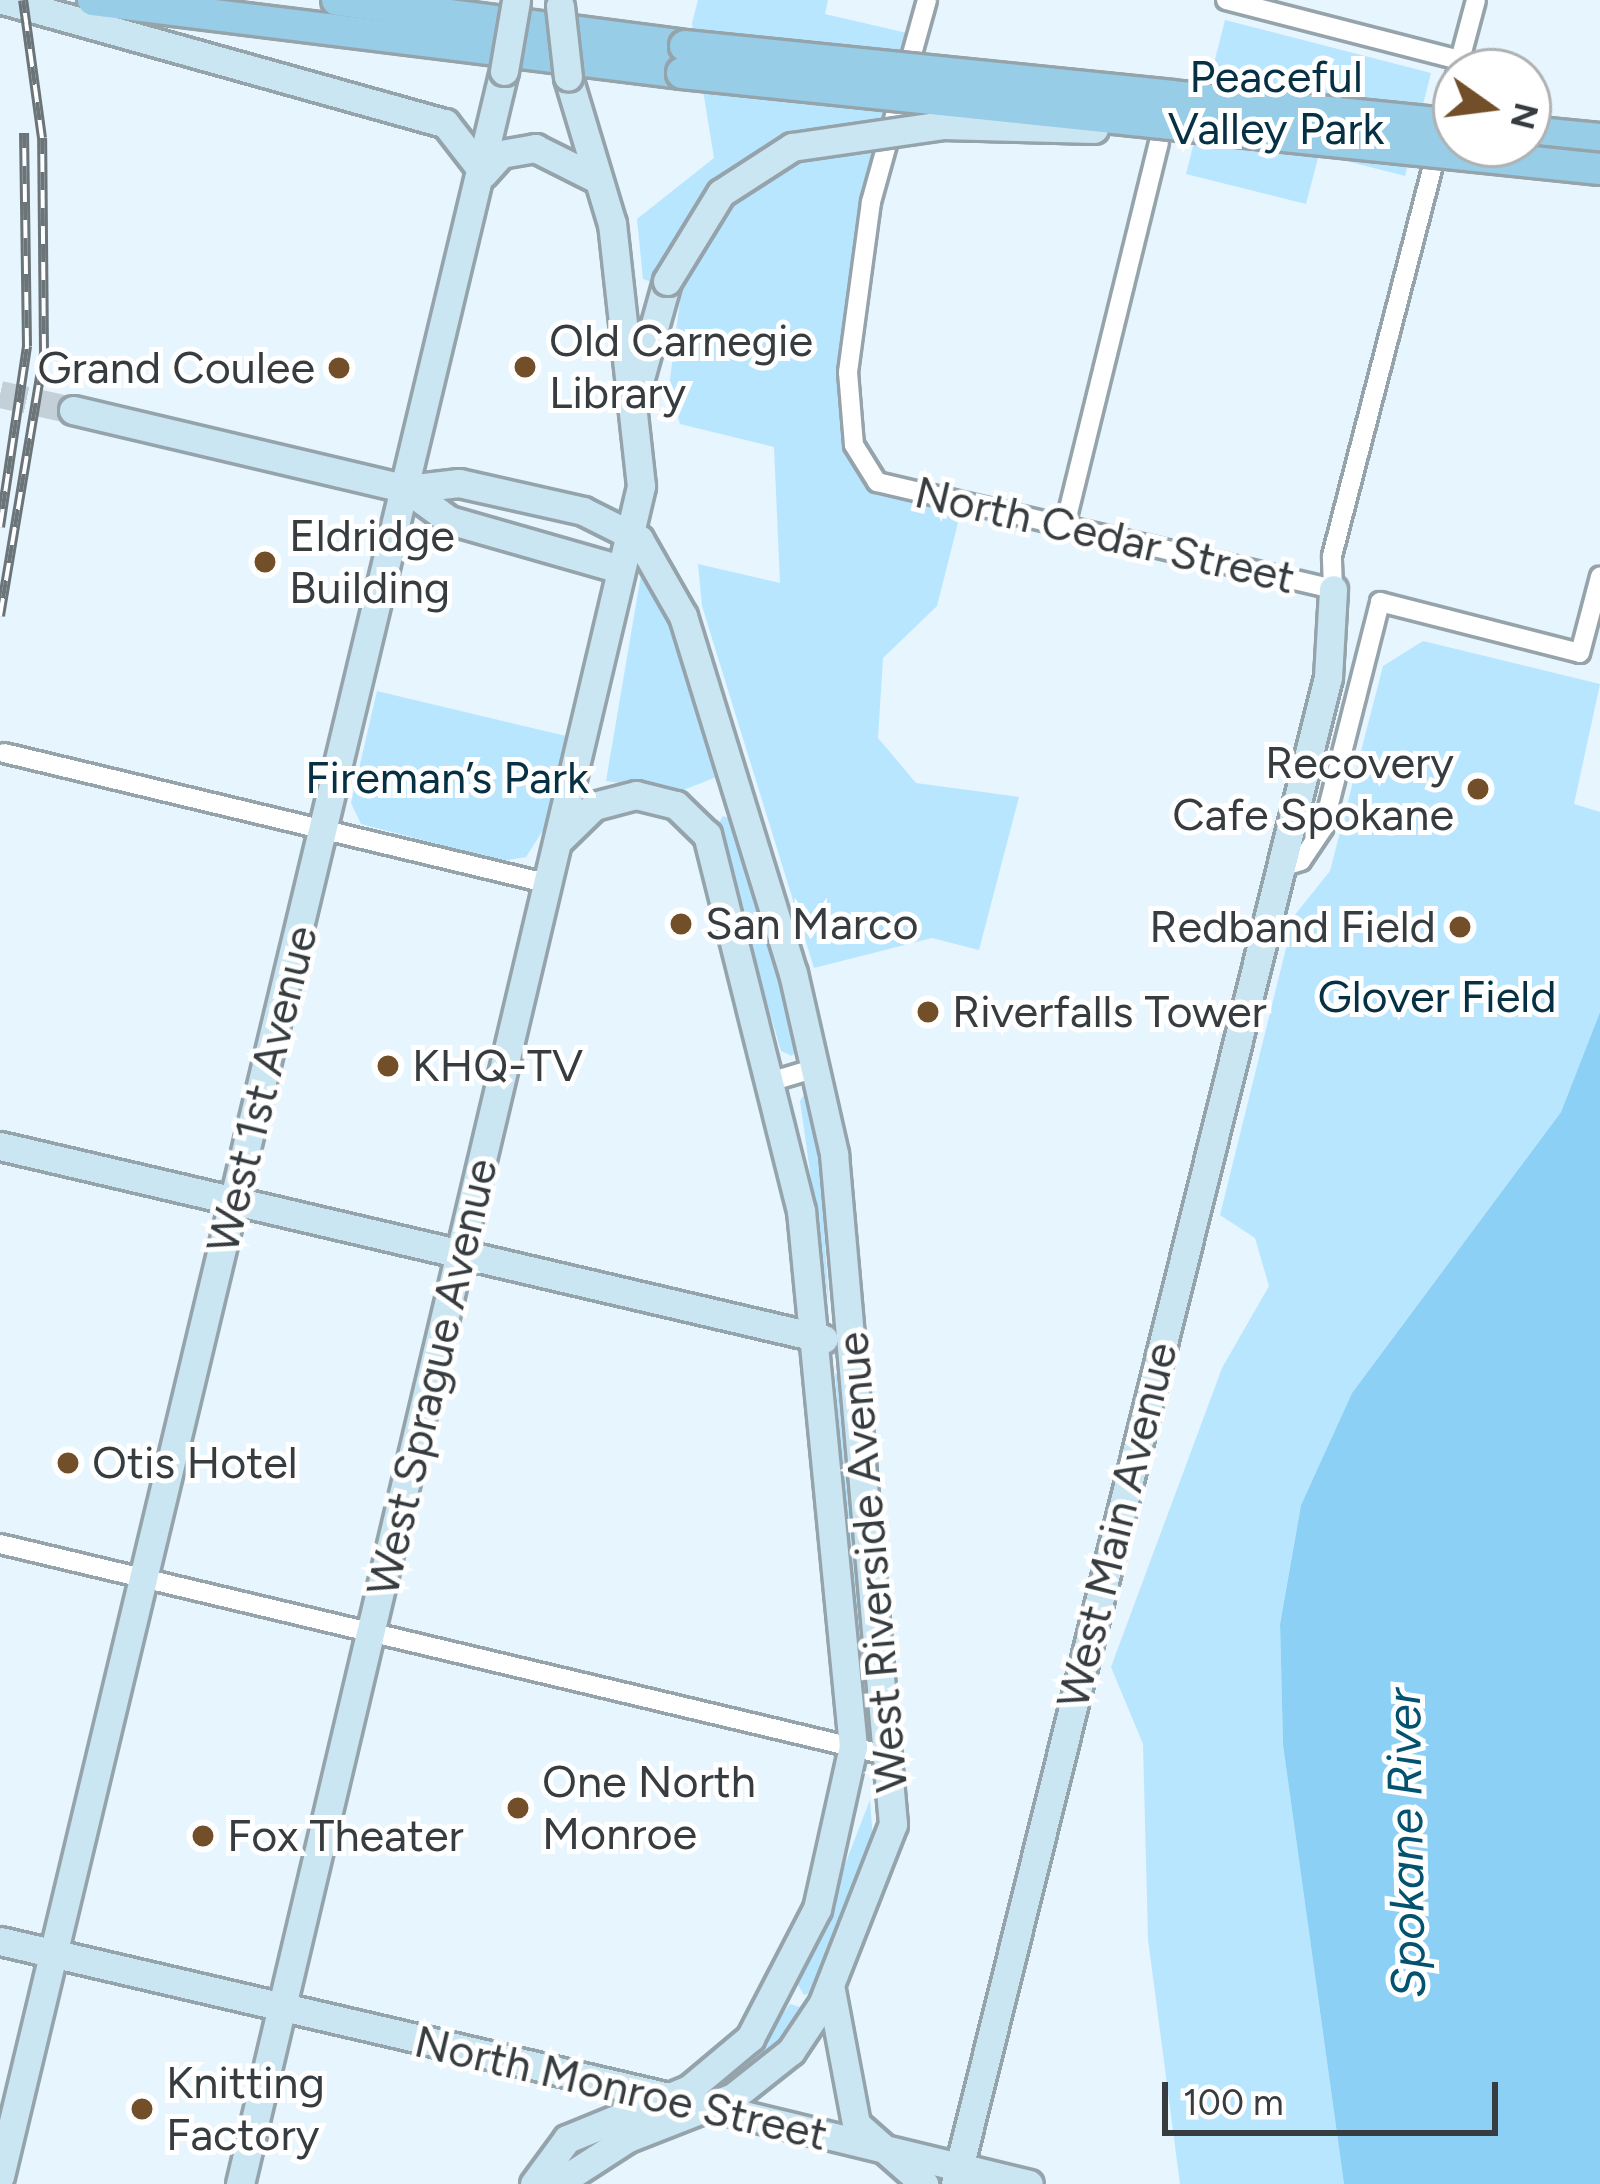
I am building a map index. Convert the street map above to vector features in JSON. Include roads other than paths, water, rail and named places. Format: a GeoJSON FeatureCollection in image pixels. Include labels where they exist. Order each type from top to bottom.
{"type":"FeatureCollection","features":[{"type":"Feature","properties":{"kind":"main road"},"geometry":{"type":"LineString","coordinates":[[93,0],[684,60],[1432,123]]}},
{"type":"Feature","properties":{"kind":"main road"},"geometry":{"type":"LineString","coordinates":[[337,0],[684,60],[1600,169]]}},
{"type":"Feature","properties":{"kind":"main road"},"geometry":{"type":"LineString","coordinates":[[1552,135],[1600,140]]}},
{"type":"Feature","properties":{"kind":"street"},"geometry":{"type":"LineString","coordinates":[[3,0],[445,123],[469,141],[484,175],[501,154],[535,148],[599,182]]}},
{"type":"Feature","properties":{"kind":"street","name":"West 1st Avenue"},"geometry":{"type":"LineString","coordinates":[[0,2176],[484,175],[516,0]]}},
{"type":"Feature","properties":{"kind":"street","name":"North Cedar Street"},"geometry":{"type":"LineString","coordinates":[[927,0],[871,202],[848,372],[854,445],[877,482],[1333,589]]}},
{"type":"Feature","properties":{"kind":"street"},"geometry":{"type":"LineString","coordinates":[[1226,0],[1432,61]]}},
{"type":"Feature","properties":{"kind":"street","name":"West Main Avenue"},"geometry":{"type":"LineString","coordinates":[[1463,48],[1476,0]]}},
{"type":"Feature","properties":{"kind":"street"},"geometry":{"type":"LineString","coordinates":[[407,489],[449,520],[620,569],[641,487],[638,388],[599,182],[568,77],[560,3]]}},
{"type":"Feature","properties":{"kind":"street"},"geometry":{"type":"LineString","coordinates":[[638,388],[667,281],[736,179],[792,147],[860,130],[1356,143]]}},
{"type":"Feature","properties":{"kind":"street"},"geometry":{"type":"LineString","coordinates":[[1065,524],[1159,142]]}},
{"type":"Feature","properties":{"kind":"street","name":"West Main Avenue"},"geometry":{"type":"LineString","coordinates":[[957,2176],[1328,677],[1332,556],[1432,168]]}},
{"type":"Feature","properties":{"kind":"street"},"geometry":{"type":"LineString","coordinates":[[73,410],[407,489],[460,483],[630,533]]}},
{"type":"Feature","properties":{"kind":"street","name":"West Riverside Avenue"},"geometry":{"type":"LineString","coordinates":[[557,2184],[628,2138],[710,2107],[791,2051],[833,1980],[893,1824],[853,1337],[816,1068],[683,616],[661,565],[630,533]]}},
{"type":"Feature","properties":{"kind":"street","name":"West Sprague Avenue"},"geometry":{"type":"LineString","coordinates":[[240,2184],[550,884],[620,569]]}},
{"type":"Feature","properties":{"kind":"street"},"geometry":{"type":"LineString","coordinates":[[1282,867],[1301,861],[1323,828],[1380,602],[1580,653],[1600,577]]}},
{"type":"Feature","properties":{"kind":"street"},"geometry":{"type":"LineString","coordinates":[[4,753],[550,884]]}},
{"type":"Feature","properties":{"kind":"street"},"geometry":{"type":"LineString","coordinates":[[558,843],[595,806],[636,795],[676,806],[707,835],[746,823]]}},
{"type":"Feature","properties":{"kind":"street","name":"West Riverside Avenue"},"geometry":{"type":"LineString","coordinates":[[534,2184],[567,2140],[668,2097],[738,2051],[794,1964],[841,1836],[853,1748],[812,1340],[776,1080],[707,835]]}},
{"type":"Feature","properties":{"kind":"street"},"geometry":{"type":"LineString","coordinates":[[776,1080],[816,1068]]}},
{"type":"Feature","properties":{"kind":"street"},"geometry":{"type":"LineString","coordinates":[[0,1146],[812,1340],[853,1337]]}},
{"type":"Feature","properties":{"kind":"street"},"geometry":{"type":"LineString","coordinates":[[0,1544],[890,1756]]}},
{"type":"Feature","properties":{"kind":"street","name":"North Monroe Street"},"geometry":{"type":"LineString","coordinates":[[0,1941],[877,2148],[957,2176],[1029,2184]]}},
{"type":"Feature","properties":{"kind":"street"},"geometry":{"type":"LineString","coordinates":[[794,1964],[800,2006],[833,1980]]}},
{"type":"Feature","properties":{"kind":"street"},"geometry":{"type":"LineString","coordinates":[[833,1980],[851,2114],[877,2148],[924,2184]]}},
{"type":"Feature","properties":{"kind":"water","name":"Spokane River"},"geometry":{"type":"Polygon","coordinates":[[[1600,1012],[1600,2184],[1344,2184],[1283,1745],[1280,1624],[1301,1505],[1352,1393],[1561,1112],[1600,1012]]]}},
{"type":"Feature","properties":{"kind":"tunnel"},"geometry":{"type":"LineString","coordinates":[[0,394],[73,410]]}},
{"type":"Feature","properties":{"kind":"railway"},"geometry":{"type":"LineString","coordinates":[[0,616],[44,352],[42,138],[23,0]]}},
{"type":"Feature","properties":{"kind":"railway"},"geometry":{"type":"LineString","coordinates":[[0,527],[27,346],[24,133]]}},
{"type":"Feature","properties":{"kind":"place","name":"Old Carnegie Library"},"geometry":{"type":"Point","coordinates":[525,367]}},
{"type":"Feature","properties":{"kind":"place","name":"Grand Coulee"},"geometry":{"type":"Point","coordinates":[339,368]}},
{"type":"Feature","properties":{"kind":"place","name":"Eldridge Building"},"geometry":{"type":"Point","coordinates":[265,562]}},
{"type":"Feature","properties":{"kind":"place","name":"Recovery Cafe Spokane"},"geometry":{"type":"Point","coordinates":[1478,789]}},
{"type":"Feature","properties":{"kind":"place","name":"San Marco"},"geometry":{"type":"Point","coordinates":[681,924]}},
{"type":"Feature","properties":{"kind":"place","name":"Redband Field"},"geometry":{"type":"Point","coordinates":[1460,927]}},
{"type":"Feature","properties":{"kind":"place","name":"Riverfalls Tower"},"geometry":{"type":"Point","coordinates":[928,1012]}},
{"type":"Feature","properties":{"kind":"place","name":"KHQ-TV"},"geometry":{"type":"Point","coordinates":[388,1066]}},
{"type":"Feature","properties":{"kind":"place","name":"Otis Hotel"},"geometry":{"type":"Point","coordinates":[68,1463]}},
{"type":"Feature","properties":{"kind":"place","name":"One North Monroe"},"geometry":{"type":"Point","coordinates":[518,1808]}},
{"type":"Feature","properties":{"kind":"place","name":"Fox Theater"},"geometry":{"type":"Point","coordinates":[203,1836]}},
{"type":"Feature","properties":{"kind":"place","name":"Knitting Factory"},"geometry":{"type":"Point","coordinates":[142,2109]}},
{"type":"Feature","properties":{"kind":"park label","name":"Peaceful Valley Park"},"geometry":{"type":"Point","coordinates":[1276,103]}},
{"type":"Feature","properties":{"kind":"park label","name":"Fireman’s Park"},"geometry":{"type":"Point","coordinates":[447,778]}},
{"type":"Feature","properties":{"kind":"park label","name":"Glover Field"},"geometry":{"type":"Point","coordinates":[1437,997]}}]}
